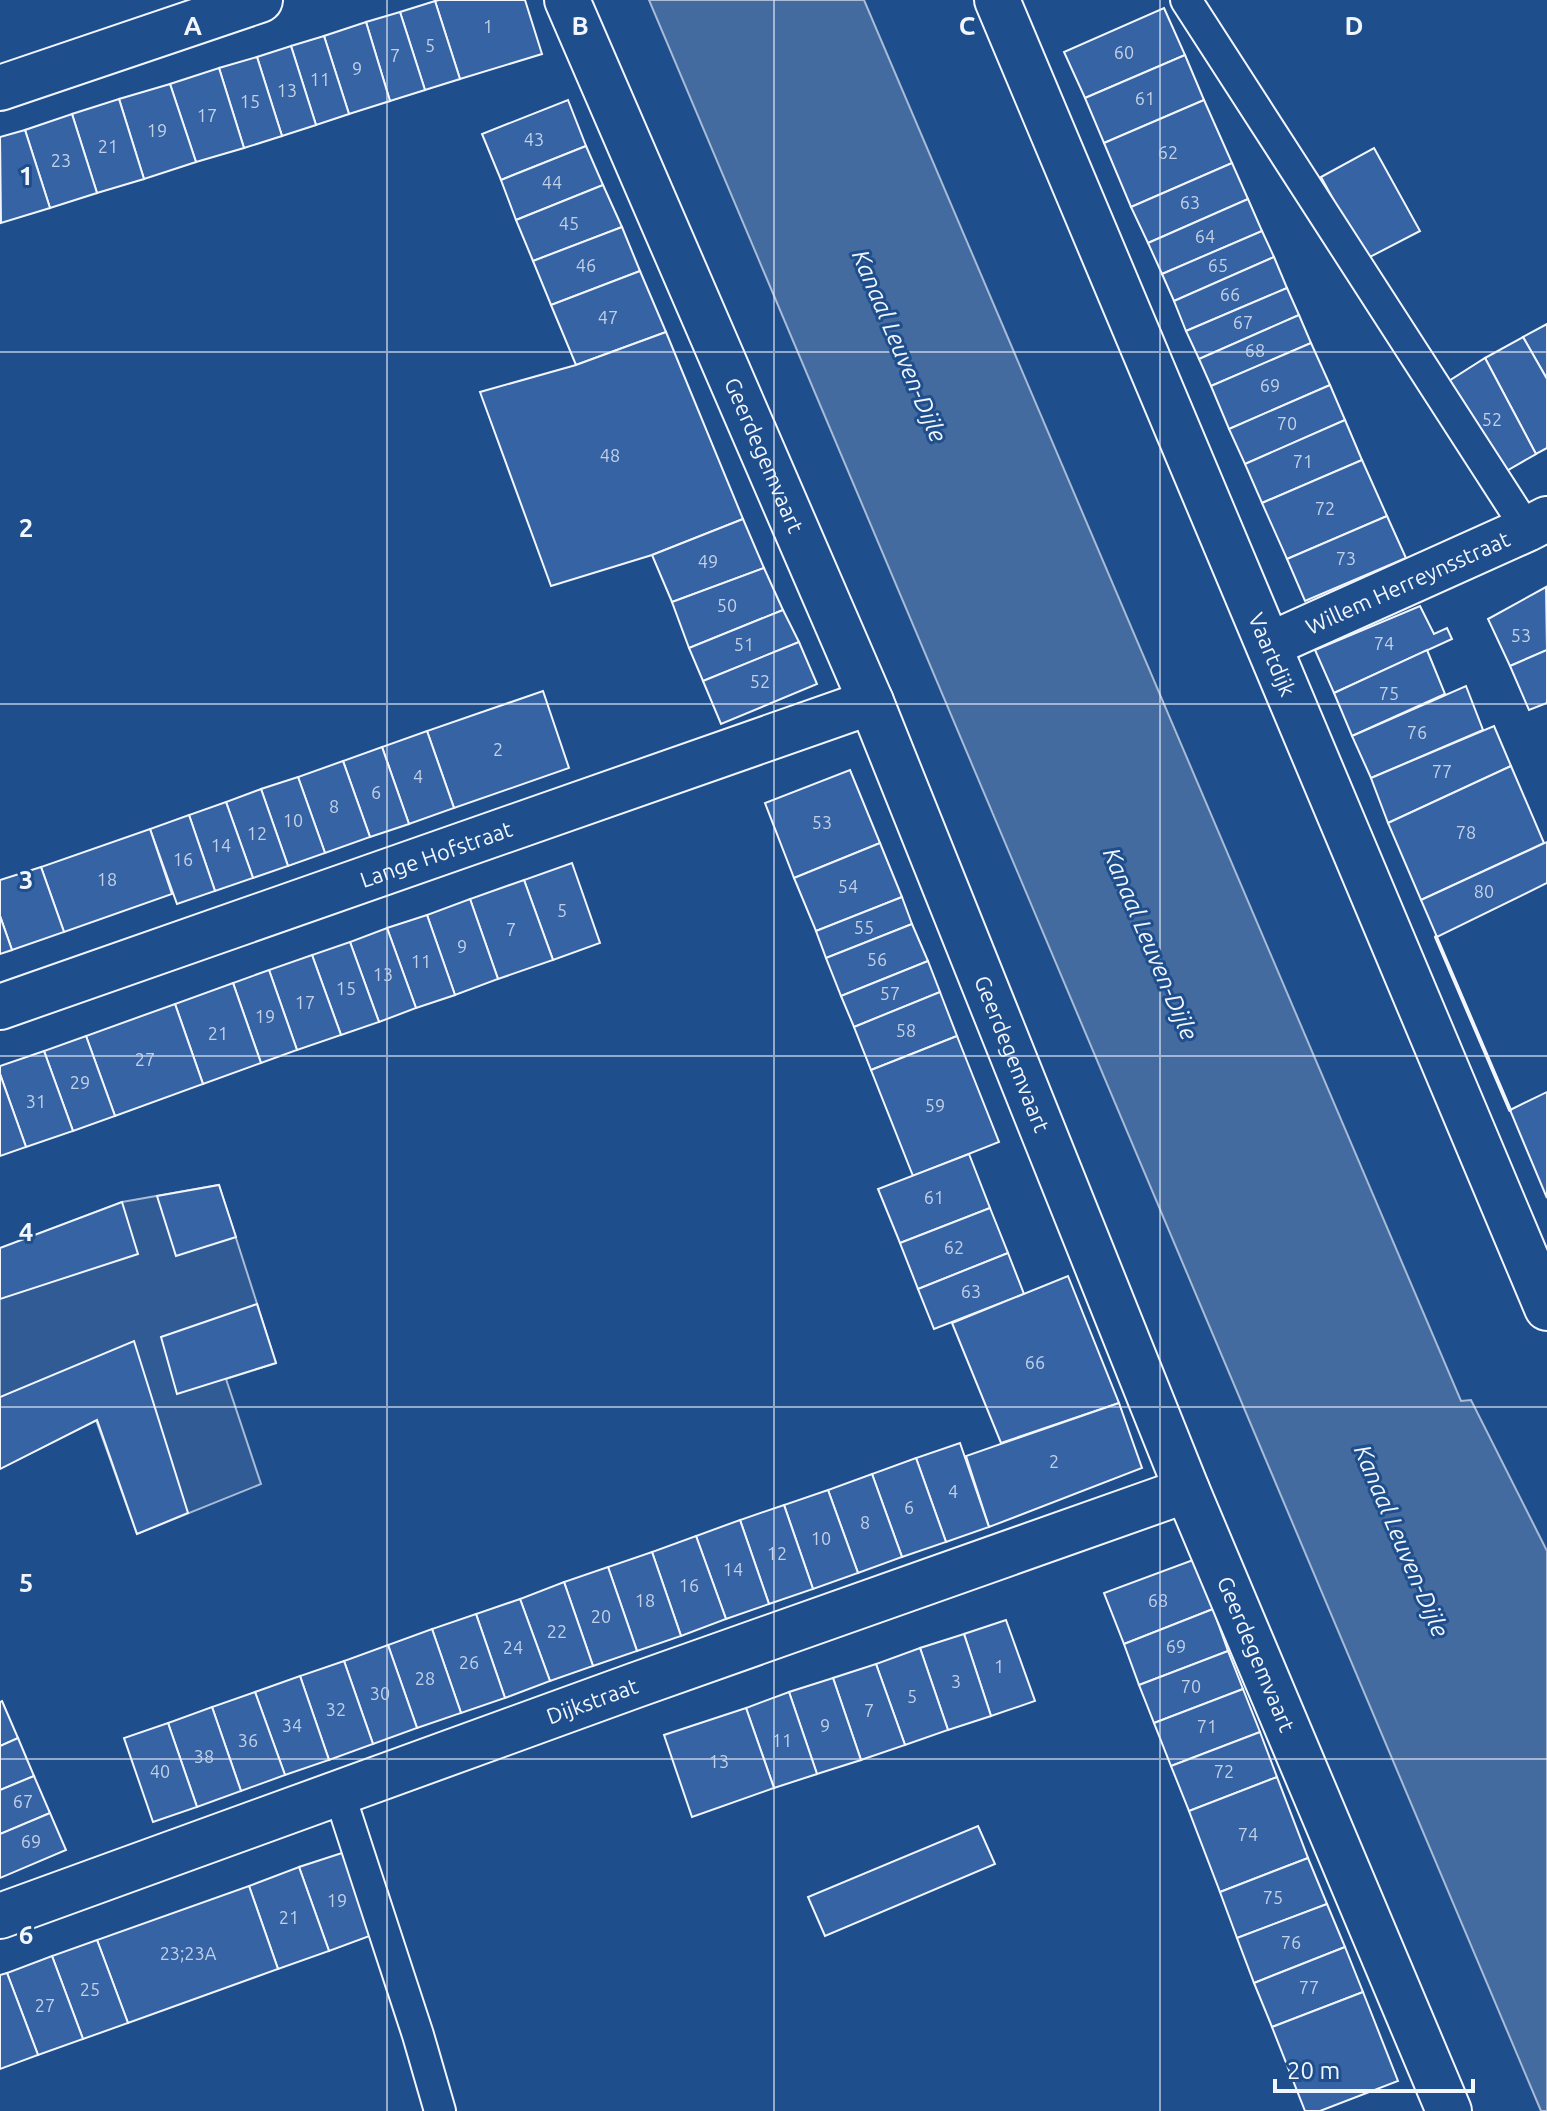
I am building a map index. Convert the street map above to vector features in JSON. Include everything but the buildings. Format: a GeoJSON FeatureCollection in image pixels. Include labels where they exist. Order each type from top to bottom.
{"type":"FeatureCollection","features":[{"type":"Feature","properties":{"kind":"street"},"geometry":{"type":"LineString","coordinates":[[0,88],[260,0]]}},
{"type":"Feature","properties":{"kind":"street","name":"Geerdegemvaart"},"geometry":{"type":"LineString","coordinates":[[567,0],[871,702],[1187,1490],[1449,2111]]}},
{"type":"Feature","properties":{"kind":"street","name":"Vaartdijk"},"geometry":{"type":"LineString","coordinates":[[997,0],[1547,1308]]}},
{"type":"Feature","properties":{"kind":"street","name":"Willem Herreynsstraat"},"geometry":{"type":"LineString","coordinates":[[1269,645],[1537,524]]}},
{"type":"Feature","properties":{"kind":"street","name":"Lange Hofstraat"},"geometry":{"type":"LineString","coordinates":[[0,1007],[871,702]]}},
{"type":"Feature","properties":{"kind":"street","name":"Dijkstraat"},"geometry":{"type":"LineString","coordinates":[[0,1916],[636,1685],[1187,1490]]}},
{"type":"Feature","properties":{"kind":"lane"},"geometry":{"type":"LineString","coordinates":[[1186,0],[1537,524]]}},
{"type":"Feature","properties":{"kind":"lane"},"geometry":{"type":"LineString","coordinates":[[339,1793],[440,2111]]}},
{"type":"Feature","properties":{"kind":"shaded area"},"geometry":{"type":"Polygon","coordinates":[[[219,1185],[276,1363],[226,1379],[261,1484],[137,1534],[96,1420],[0,1469],[0,1248],[122,1202],[219,1185]]]}},
{"type":"Feature","properties":{"kind":"water","name":"Kanaal Leuven-Dijle"},"geometry":{"type":"Polygon","coordinates":[[[649,0],[864,0],[1461,1401],[1471,1400],[1547,1551],[1547,2111],[1541,2111],[649,0]]]}},
{"type":"Feature","properties":{"kind":"wall"},"geometry":{"type":"LineString","coordinates":[[1436,937],[1510,1110]]}}]}
